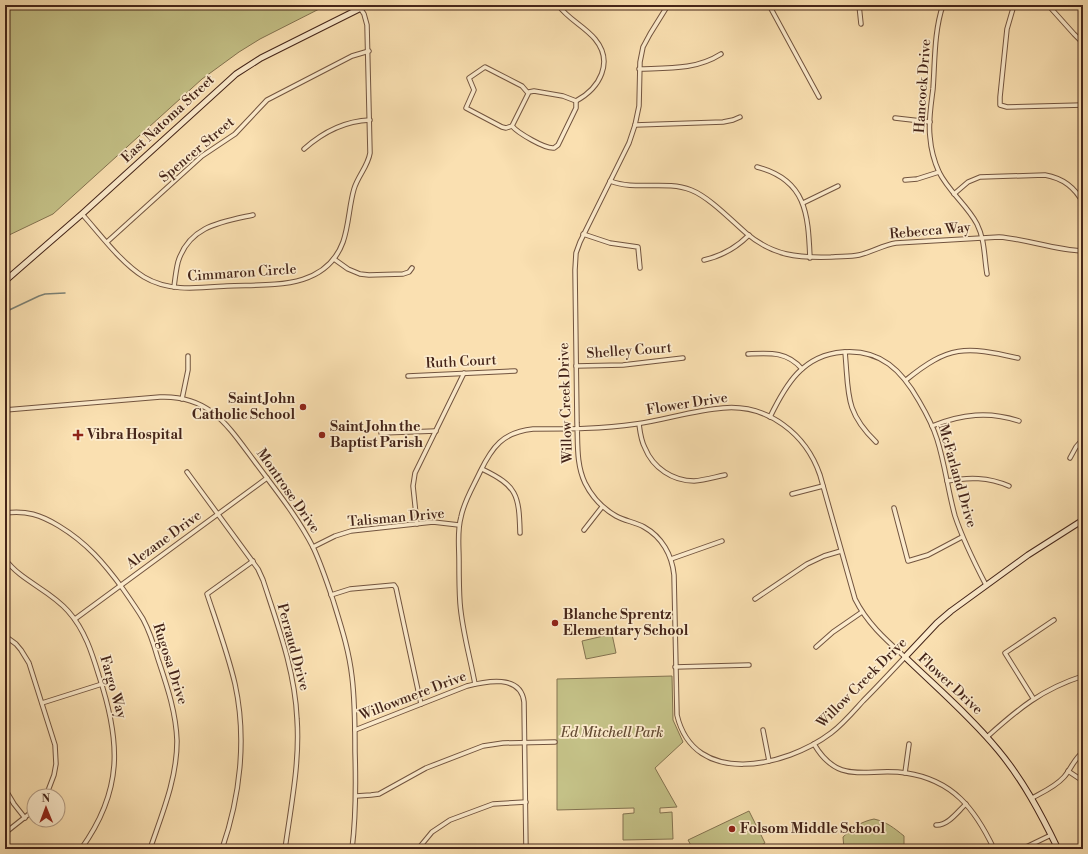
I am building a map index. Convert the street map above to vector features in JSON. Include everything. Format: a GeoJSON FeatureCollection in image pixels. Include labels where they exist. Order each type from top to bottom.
{"type":"FeatureCollection","features":[{"type":"Feature","properties":{"kind":"street","name":"East Natoma Street"},"geometry":{"type":"LineString","coordinates":[[5,281],[82,214],[236,74],[261,58],[367,5]]}},
{"type":"Feature","properties":{"kind":"street"},"geometry":{"type":"LineString","coordinates":[[558,5],[569,17],[595,39],[602,55],[603,67],[599,82],[592,90],[576,101]]}},
{"type":"Feature","properties":{"kind":"street","name":"Willow Creek Drive"},"geometry":{"type":"LineString","coordinates":[[668,5],[646,40],[641,55],[639,68],[639,106],[629,143],[583,234],[576,253],[577,429],[578,457],[582,475],[588,489],[602,507],[616,516],[644,527],[651,532],[662,543],[671,559],[674,575],[677,715],[683,734],[693,747],[706,756],[724,763],[754,763],[789,756],[814,744],[843,723],[904,657],[951,610],[1053,538],[1083,520]]}},
{"type":"Feature","properties":{"kind":"street"},"geometry":{"type":"LineString","coordinates":[[769,5],[819,97]]}},
{"type":"Feature","properties":{"kind":"street"},"geometry":{"type":"LineString","coordinates":[[859,5],[861,24]]}},
{"type":"Feature","properties":{"kind":"street","name":"Hancock Drive"},"geometry":{"type":"LineString","coordinates":[[944,5],[937,30],[930,122],[930,144],[939,172],[954,194],[972,216],[982,238],[985,252],[986,274]]}},
{"type":"Feature","properties":{"kind":"street"},"geometry":{"type":"LineString","coordinates":[[1014,5],[1007,29],[1000,105],[1007,107],[1083,105]]}},
{"type":"Feature","properties":{"kind":"street"},"geometry":{"type":"LineString","coordinates":[[1048,5],[1083,43]]}},
{"type":"Feature","properties":{"kind":"street","name":"Cimmaron Circle"},"geometry":{"type":"LineString","coordinates":[[82,214],[127,264],[137,272],[152,281],[174,287],[190,288],[296,282],[315,275],[328,265],[334,258],[343,240],[354,188],[370,156],[369,51],[366,20],[360,8]]}},
{"type":"Feature","properties":{"kind":"street","name":"Spencer Street"},"geometry":{"type":"LineString","coordinates":[[107,242],[202,156],[235,134],[266,100],[352,56],[369,51]]}},
{"type":"Feature","properties":{"kind":"street"},"geometry":{"type":"LineString","coordinates":[[639,68],[693,66],[708,62],[721,54]]}},
{"type":"Feature","properties":{"kind":"street"},"geometry":{"type":"LineString","coordinates":[[528,93],[522,86],[485,67],[469,78],[474,90],[466,108],[506,128],[512,126],[528,93],[534,91],[563,96],[576,101]]}},
{"type":"Feature","properties":{"kind":"street"},"geometry":{"type":"LineString","coordinates":[[512,126],[518,132],[547,147],[554,148],[558,145],[576,108],[576,101]]}},
{"type":"Feature","properties":{"kind":"street"},"geometry":{"type":"LineString","coordinates":[[635,125],[723,122],[740,117]]}},
{"type":"Feature","properties":{"kind":"street"},"geometry":{"type":"LineString","coordinates":[[895,118],[930,122]]}},
{"type":"Feature","properties":{"kind":"street"},"geometry":{"type":"LineString","coordinates":[[304,149],[319,136],[336,127],[352,122],[370,120]]}},
{"type":"Feature","properties":{"kind":"street"},"geometry":{"type":"LineString","coordinates":[[757,167],[782,178],[794,189],[803,203],[808,223],[810,258]]}},
{"type":"Feature","properties":{"kind":"street"},"geometry":{"type":"LineString","coordinates":[[905,180],[917,179],[939,172]]}},
{"type":"Feature","properties":{"kind":"street"},"geometry":{"type":"LineString","coordinates":[[954,194],[968,182],[980,177],[1038,174],[1048,175],[1061,180],[1072,187],[1082,196],[1083,203]]}},
{"type":"Feature","properties":{"kind":"street","name":"Rebecca Way"},"geometry":{"type":"LineString","coordinates":[[610,181],[631,186],[669,185],[691,190],[703,196],[756,241],[774,250],[793,256],[810,258],[858,255],[896,242],[982,238],[1007,238],[1059,249],[1083,251]]}},
{"type":"Feature","properties":{"kind":"street"},"geometry":{"type":"LineString","coordinates":[[803,203],[838,186]]}},
{"type":"Feature","properties":{"kind":"street"},"geometry":{"type":"LineString","coordinates":[[174,287],[177,267],[181,255],[189,242],[195,236],[212,225],[253,215]]}},
{"type":"Feature","properties":{"kind":"street"},"geometry":{"type":"LineString","coordinates":[[583,234],[610,244],[638,247],[640,268]]}},
{"type":"Feature","properties":{"kind":"street"},"geometry":{"type":"LineString","coordinates":[[704,260],[731,250],[748,235]]}},
{"type":"Feature","properties":{"kind":"street"},"geometry":{"type":"LineString","coordinates":[[334,258],[352,271],[365,275],[403,274],[409,272],[412,268]]}},
{"type":"Feature","properties":{"kind":"street"},"geometry":{"type":"LineString","coordinates":[[906,380],[931,361],[955,352],[981,350],[1018,358]]}},
{"type":"Feature","properties":{"kind":"street"},"geometry":{"type":"LineString","coordinates":[[845,352],[847,386],[850,403],[862,426],[876,442]]}},
{"type":"Feature","properties":{"kind":"street","name":"McFarland Drive"},"geometry":{"type":"LineString","coordinates":[[770,416],[785,387],[802,368],[822,357],[845,352],[861,353],[882,360],[895,369],[906,380],[926,412],[932,426],[937,440],[955,515],[962,536],[986,585]]}},
{"type":"Feature","properties":{"kind":"street"},"geometry":{"type":"LineString","coordinates":[[748,354],[780,354],[792,360],[802,368]]}},
{"type":"Feature","properties":{"kind":"street"},"geometry":{"type":"LineString","coordinates":[[182,399],[188,370],[188,356]]}},
{"type":"Feature","properties":{"kind":"street","name":"Shelley Court"},"geometry":{"type":"LineString","coordinates":[[576,366],[623,365],[683,358]]}},
{"type":"Feature","properties":{"kind":"street","name":"Ruth Court"},"geometry":{"type":"LineString","coordinates":[[408,376],[515,371]]}},
{"type":"Feature","properties":{"kind":"street"},"geometry":{"type":"LineString","coordinates":[[417,524],[413,481],[417,469],[464,373]]}},
{"type":"Feature","properties":{"kind":"street","name":"Montrose Drive"},"geometry":{"type":"LineString","coordinates":[[5,410],[160,397],[182,399],[203,406],[224,421],[296,518],[313,547],[342,629],[350,661],[354,691],[356,796],[352,849]]}},
{"type":"Feature","properties":{"kind":"street","name":"Flower Drive"},"geometry":{"type":"LineString","coordinates":[[475,684],[462,621],[460,603],[459,525],[465,504],[488,456],[494,447],[512,434],[533,429],[605,428],[639,424],[724,407],[753,410],[770,416],[792,431],[805,446],[814,460],[823,486],[851,589],[862,612],[875,629],[987,737],[1010,766],[1032,798],[1058,849]]}},
{"type":"Feature","properties":{"kind":"street"},"geometry":{"type":"LineString","coordinates":[[932,426],[955,417],[977,414],[998,415],[1019,421]]}},
{"type":"Feature","properties":{"kind":"street"},"geometry":{"type":"LineString","coordinates":[[639,424],[642,441],[647,454],[656,466],[668,474],[682,480],[689,481],[704,480],[725,475]]}},
{"type":"Feature","properties":{"kind":"street"},"geometry":{"type":"LineString","coordinates":[[381,433],[436,431]]}},
{"type":"Feature","properties":{"kind":"street"},"geometry":{"type":"LineString","coordinates":[[1070,458],[1076,447],[1083,439]]}},
{"type":"Feature","properties":{"kind":"street"},"geometry":{"type":"LineString","coordinates":[[482,469],[503,480],[512,490],[519,506],[520,533]]}},
{"type":"Feature","properties":{"kind":"street","name":"Perraud Drive"},"geometry":{"type":"LineString","coordinates":[[187,472],[253,561],[263,580],[288,659],[295,696],[298,751],[286,849]]}},
{"type":"Feature","properties":{"kind":"street","name":"Alezane Drive"},"geometry":{"type":"LineString","coordinates":[[75,619],[267,478]]}},
{"type":"Feature","properties":{"kind":"street"},"geometry":{"type":"LineString","coordinates":[[947,481],[977,478],[994,480],[1009,486]]}},
{"type":"Feature","properties":{"kind":"street"},"geometry":{"type":"LineString","coordinates":[[792,494],[823,486]]}},
{"type":"Feature","properties":{"kind":"street"},"geometry":{"type":"LineString","coordinates":[[584,530],[602,507]]}},
{"type":"Feature","properties":{"kind":"street"},"geometry":{"type":"LineString","coordinates":[[894,508],[908,561],[928,555],[962,536]]}},
{"type":"Feature","properties":{"kind":"street","name":"Rugosa Drive"},"geometry":{"type":"LineString","coordinates":[[5,513],[21,511],[37,514],[66,530],[81,541],[94,552],[137,608],[149,632],[169,694],[176,729],[176,753],[172,783],[150,849]]}},
{"type":"Feature","properties":{"kind":"street","name":"Talisman Drive"},"geometry":{"type":"LineString","coordinates":[[313,547],[344,532],[440,522],[459,525]]}},
{"type":"Feature","properties":{"kind":"street"},"geometry":{"type":"LineString","coordinates":[[671,559],[722,541]]}},
{"type":"Feature","properties":{"kind":"street"},"geometry":{"type":"LineString","coordinates":[[755,599],[807,564],[824,556],[841,551]]}},
{"type":"Feature","properties":{"kind":"street","name":"Fargo Way"},"geometry":{"type":"LineString","coordinates":[[5,559],[18,574],[54,598],[75,619],[91,649],[111,717],[114,733],[115,758],[114,774],[110,793],[106,807],[95,828],[80,849]]}},
{"type":"Feature","properties":{"kind":"street"},"geometry":{"type":"LineString","coordinates":[[222,849],[232,818],[237,788],[240,730],[238,699],[232,673],[208,594],[253,561]]}},
{"type":"Feature","properties":{"kind":"street"},"geometry":{"type":"LineString","coordinates":[[331,595],[350,589],[394,585],[397,590],[421,704]]}},
{"type":"Feature","properties":{"kind":"street"},"geometry":{"type":"LineString","coordinates":[[816,647],[842,624],[862,612]]}},
{"type":"Feature","properties":{"kind":"street"},"geometry":{"type":"LineString","coordinates":[[1033,698],[1005,653],[1054,620]]}},
{"type":"Feature","properties":{"kind":"street"},"geometry":{"type":"LineString","coordinates":[[5,636],[16,644],[26,656],[53,738],[56,757],[54,775],[49,788]]}},
{"type":"Feature","properties":{"kind":"street"},"geometry":{"type":"LineString","coordinates":[[675,667],[749,665]]}},
{"type":"Feature","properties":{"kind":"street"},"geometry":{"type":"LineString","coordinates":[[987,737],[1013,713],[1033,698],[1057,686],[1083,676]]}},
{"type":"Feature","properties":{"kind":"street","name":"Willowmere Drive"},"geometry":{"type":"LineString","coordinates":[[355,730],[475,684],[506,682],[512,684],[520,690],[523,696],[525,742]]}},
{"type":"Feature","properties":{"kind":"street"},"geometry":{"type":"LineString","coordinates":[[42,703],[102,684]]}},
{"type":"Feature","properties":{"kind":"street"},"geometry":{"type":"LineString","coordinates":[[763,730],[769,761]]}},
{"type":"Feature","properties":{"kind":"street"},"geometry":{"type":"LineString","coordinates":[[525,742],[526,849]]}},
{"type":"Feature","properties":{"kind":"street"},"geometry":{"type":"LineString","coordinates":[[356,796],[371,796],[379,794],[415,773],[476,749],[503,743],[555,742]]}},
{"type":"Feature","properties":{"kind":"street"},"geometry":{"type":"LineString","coordinates":[[814,744],[827,761],[842,770],[855,772],[906,773],[921,776],[936,782],[955,794],[980,820],[994,849]]}},
{"type":"Feature","properties":{"kind":"street"},"geometry":{"type":"LineString","coordinates":[[906,773],[909,744]]}},
{"type":"Feature","properties":{"kind":"street"},"geometry":{"type":"LineString","coordinates":[[1032,798],[1057,784],[1068,771],[1074,760],[1083,752]]}},
{"type":"Feature","properties":{"kind":"street"},"geometry":{"type":"LineString","coordinates":[[1068,771],[1083,781]]}},
{"type":"Feature","properties":{"kind":"street"},"geometry":{"type":"LineString","coordinates":[[5,789],[25,818],[5,833]]}},
{"type":"Feature","properties":{"kind":"street"},"geometry":{"type":"LineString","coordinates":[[418,849],[432,832],[450,820],[493,804],[526,802]]}},
{"type":"Feature","properties":{"kind":"street"},"geometry":{"type":"LineString","coordinates":[[936,825],[940,826],[945,824],[966,804]]}},
{"type":"Feature","properties":{"kind":"street"},"geometry":{"type":"LineString","coordinates":[[1022,849],[1051,835]]}},
{"type":"Feature","properties":{"kind":"green space"},"geometry":{"type":"Polygon","coordinates":[[[5,5],[327,5],[260,39],[239,52],[202,79],[53,214],[5,237],[5,5]]]}},
{"type":"Feature","properties":{"kind":"green space"},"geometry":{"type":"Polygon","coordinates":[[[612,634],[616,653],[586,659],[582,641],[612,634]]]}},
{"type":"Feature","properties":{"kind":"green space","name":"Ed Mitchell Park"},"geometry":{"type":"Polygon","coordinates":[[[672,676],[673,720],[683,742],[655,768],[677,807],[660,808],[660,813],[672,812],[673,839],[623,840],[623,814],[634,813],[634,808],[557,810],[557,679],[672,676]]]}},
{"type":"Feature","properties":{"kind":"green space"},"geometry":{"type":"Polygon","coordinates":[[[749,811],[765,843],[754,849],[693,849],[688,840],[749,811]]]}},
{"type":"Feature","properties":{"kind":"green space"},"geometry":{"type":"Polygon","coordinates":[[[874,819],[887,824],[904,836],[904,849],[844,849],[843,837],[857,825],[874,819]]]}},
{"type":"Feature","properties":{"kind":"waterway"},"geometry":{"type":"LineString","coordinates":[[5,312],[45,294],[65,293]]}},
{"type":"Feature","properties":{"kind":"place","name":"Saint John Catholic School"},"geometry":{"type":"Point","coordinates":[303,407]}},
{"type":"Feature","properties":{"kind":"place","name":"Vibra Hospital"},"geometry":{"type":"Point","coordinates":[78,435]}},
{"type":"Feature","properties":{"kind":"place","name":"Saint John the Baptist Parish"},"geometry":{"type":"Point","coordinates":[322,435]}},
{"type":"Feature","properties":{"kind":"place","name":"Blanche Sprentz Elementary School"},"geometry":{"type":"Point","coordinates":[555,623]}},
{"type":"Feature","properties":{"kind":"place","name":"Folsom Middle School"},"geometry":{"type":"Point","coordinates":[732,829]}}]}
